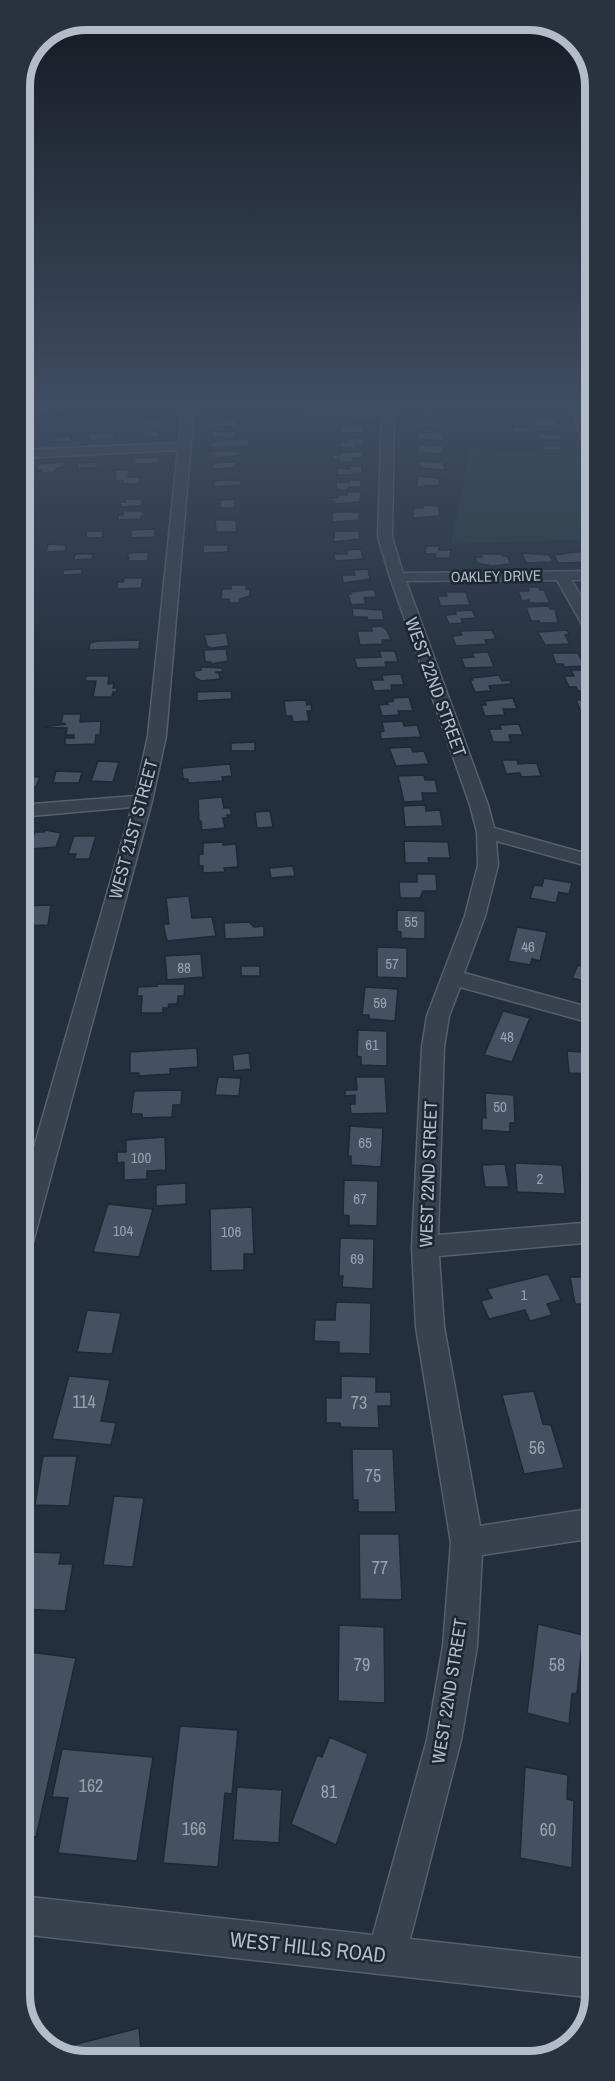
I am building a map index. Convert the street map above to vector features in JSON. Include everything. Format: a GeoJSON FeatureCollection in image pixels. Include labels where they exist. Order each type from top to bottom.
{"type":"FeatureCollection","features":[{"type":"Feature","properties":{"kind":"street","name":"WEST 21ST STREET"},"geometry":{"type":"LineString","coordinates":[[30,1206],[142,801],[157,736],[179,503]]}},
{"type":"Feature","properties":{"kind":"street","name":"WEST 22ND STREET"},"geometry":{"type":"LineString","coordinates":[[386,503],[385,537],[397,577],[479,805],[486,832],[488,865],[475,916],[438,1016],[433,1047],[425,1247],[430,1327],[466,1543],[460,1646],[444,1740],[386,1955]]}},
{"type":"Feature","properties":{"kind":"street","name":"OAKLEY DRIVE"},"geometry":{"type":"LineString","coordinates":[[397,577],[585,574]]}},
{"type":"Feature","properties":{"kind":"street"},"geometry":{"type":"LineString","coordinates":[[561,575],[585,616]]}},
{"type":"Feature","properties":{"kind":"street"},"geometry":{"type":"LineString","coordinates":[[30,810],[142,801]]}},
{"type":"Feature","properties":{"kind":"street"},"geometry":{"type":"LineString","coordinates":[[486,832],[585,859]]}},
{"type":"Feature","properties":{"kind":"street"},"geometry":{"type":"LineString","coordinates":[[452,977],[585,1014]]}},
{"type":"Feature","properties":{"kind":"street"},"geometry":{"type":"LineString","coordinates":[[425,1247],[585,1233]]}},
{"type":"Feature","properties":{"kind":"street"},"geometry":{"type":"LineString","coordinates":[[466,1543],[585,1524]]}},
{"type":"Feature","properties":{"kind":"street","name":"WEST HILLS ROAD"},"geometry":{"type":"LineString","coordinates":[[30,1916],[585,1978]]}},
{"type":"Feature","properties":{"kind":"green space"},"geometry":{"type":"Polygon","coordinates":[[[459,503],[585,503],[585,539],[451,544],[459,503]]]}},
{"type":"Feature","properties":{"kind":"building"},"geometry":{"type":"Polygon","coordinates":[[[120,503],[143,503],[141,506],[121,507],[120,503]]]}},
{"type":"Feature","properties":{"kind":"building"},"geometry":{"type":"Polygon","coordinates":[[[220,503],[235,503],[235,508],[220,508],[220,503]]]}},
{"type":"Feature","properties":{"kind":"building"},"geometry":{"type":"Polygon","coordinates":[[[423,505],[439,506],[439,516],[413,518],[413,508],[423,508],[423,505]]]}},
{"type":"Feature","properties":{"kind":"building"},"geometry":{"type":"Polygon","coordinates":[[[123,511],[141,511],[145,515],[141,516],[141,519],[118,520],[118,515],[123,515],[123,511]]]}},
{"type":"Feature","properties":{"kind":"building"},"geometry":{"type":"Polygon","coordinates":[[[333,512],[359,512],[359,520],[332,522],[333,512]]]}},
{"type":"Feature","properties":{"kind":"building"},"geometry":{"type":"Polygon","coordinates":[[[215,520],[236,520],[237,532],[216,532],[215,520]]]}},
{"type":"Feature","properties":{"kind":"building"},"geometry":{"type":"Polygon","coordinates":[[[155,529],[155,537],[131,538],[131,530],[155,529]]]}},
{"type":"Feature","properties":{"kind":"building"},"geometry":{"type":"Polygon","coordinates":[[[87,531],[103,531],[102,538],[86,538],[87,531]]]}},
{"type":"Feature","properties":{"kind":"building"},"geometry":{"type":"Polygon","coordinates":[[[335,531],[359,531],[360,539],[333,542],[335,531]]]}},
{"type":"Feature","properties":{"kind":"building"},"geometry":{"type":"Polygon","coordinates":[[[48,544],[66,545],[65,551],[46,552],[48,544]]]}},
{"type":"Feature","properties":{"kind":"building"},"geometry":{"type":"Polygon","coordinates":[[[203,545],[228,545],[228,552],[203,553],[203,545]]]}},
{"type":"Feature","properties":{"kind":"building"},"geometry":{"type":"Polygon","coordinates":[[[426,546],[439,546],[439,550],[451,550],[450,558],[435,558],[436,554],[425,554],[426,546]]]}},
{"type":"Feature","properties":{"kind":"building"},"geometry":{"type":"Polygon","coordinates":[[[361,549],[363,559],[335,561],[334,554],[347,554],[346,550],[361,549]]]}},
{"type":"Feature","properties":{"kind":"building"},"geometry":{"type":"Polygon","coordinates":[[[583,551],[585,562],[558,563],[554,555],[583,551]]]}},
{"type":"Feature","properties":{"kind":"building"},"geometry":{"type":"Polygon","coordinates":[[[148,552],[148,561],[128,561],[129,557],[126,557],[129,553],[148,552]]]}},
{"type":"Feature","properties":{"kind":"building"},"geometry":{"type":"Polygon","coordinates":[[[522,553],[549,555],[553,562],[526,563],[522,553]]]}},
{"type":"Feature","properties":{"kind":"building"},"geometry":{"type":"Polygon","coordinates":[[[75,554],[93,554],[92,559],[74,560],[75,554]]]}},
{"type":"Feature","properties":{"kind":"building"},"geometry":{"type":"Polygon","coordinates":[[[481,554],[507,556],[511,564],[492,566],[477,563],[475,557],[482,557],[481,554]]]}},
{"type":"Feature","properties":{"kind":"building"},"geometry":{"type":"Polygon","coordinates":[[[82,569],[82,574],[63,575],[63,570],[82,569]]]}},
{"type":"Feature","properties":{"kind":"building"},"geometry":{"type":"Polygon","coordinates":[[[368,569],[370,579],[343,583],[342,575],[355,575],[354,570],[368,569]]]}},
{"type":"Feature","properties":{"kind":"building"},"geometry":{"type":"Polygon","coordinates":[[[124,578],[143,578],[141,588],[117,589],[118,582],[123,582],[124,578]]]}},
{"type":"Feature","properties":{"kind":"building"},"geometry":{"type":"Polygon","coordinates":[[[231,585],[246,585],[246,589],[250,590],[250,596],[240,599],[239,603],[229,603],[229,599],[221,599],[222,589],[231,589],[231,585]]]}},
{"type":"Feature","properties":{"kind":"building"},"geometry":{"type":"Polygon","coordinates":[[[528,587],[539,587],[540,590],[544,590],[550,603],[522,601],[518,591],[529,591],[528,587]]]}},
{"type":"Feature","properties":{"kind":"building"},"geometry":{"type":"Polygon","coordinates":[[[374,589],[376,597],[364,598],[366,604],[351,605],[348,594],[351,594],[350,592],[374,589]]]}},
{"type":"Feature","properties":{"kind":"building"},"geometry":{"type":"Polygon","coordinates":[[[446,592],[466,592],[470,605],[440,606],[438,596],[447,596],[446,592]]]}},
{"type":"Feature","properties":{"kind":"building"},"geometry":{"type":"Polygon","coordinates":[[[549,606],[550,609],[555,609],[558,623],[531,621],[526,607],[549,606]]]}},
{"type":"Feature","properties":{"kind":"building"},"geometry":{"type":"Polygon","coordinates":[[[352,608],[382,610],[384,620],[353,617],[352,608]]]}},
{"type":"Feature","properties":{"kind":"building"},"geometry":{"type":"Polygon","coordinates":[[[472,610],[476,618],[461,619],[463,623],[449,624],[445,615],[456,614],[455,611],[472,610]]]}},
{"type":"Feature","properties":{"kind":"building"},"geometry":{"type":"Polygon","coordinates":[[[381,626],[387,630],[391,640],[382,640],[383,644],[360,645],[357,631],[372,631],[371,627],[381,626]]]}},
{"type":"Feature","properties":{"kind":"building"},"geometry":{"type":"Polygon","coordinates":[[[492,630],[496,639],[485,640],[487,644],[456,646],[452,636],[462,635],[460,631],[492,630]]]}},
{"type":"Feature","properties":{"kind":"building"},"geometry":{"type":"Polygon","coordinates":[[[567,630],[569,634],[565,635],[570,644],[545,645],[538,632],[567,630]]]}},
{"type":"Feature","properties":{"kind":"building"},"geometry":{"type":"Polygon","coordinates":[[[226,633],[229,646],[211,648],[207,646],[204,635],[226,633]]]}},
{"type":"Feature","properties":{"kind":"building"},"geometry":{"type":"Polygon","coordinates":[[[140,640],[139,649],[89,650],[90,643],[97,641],[140,640]]]}},
{"type":"Feature","properties":{"kind":"building"},"geometry":{"type":"Polygon","coordinates":[[[226,649],[228,661],[211,664],[211,662],[205,662],[204,650],[226,649]]]}},
{"type":"Feature","properties":{"kind":"building"},"geometry":{"type":"Polygon","coordinates":[[[379,651],[395,651],[398,662],[385,662],[386,667],[357,668],[354,658],[381,657],[379,651]]]}},
{"type":"Feature","properties":{"kind":"building"},"geometry":{"type":"Polygon","coordinates":[[[488,652],[494,667],[465,668],[461,658],[474,657],[472,653],[488,652]]]}},
{"type":"Feature","properties":{"kind":"building"},"geometry":{"type":"Polygon","coordinates":[[[552,653],[578,653],[584,666],[564,667],[563,664],[556,664],[552,653]]]}},
{"type":"Feature","properties":{"kind":"building"},"geometry":{"type":"Polygon","coordinates":[[[201,667],[222,668],[223,672],[215,672],[219,673],[220,679],[201,681],[195,677],[194,671],[201,670],[201,667]]]}},
{"type":"Feature","properties":{"kind":"building"},"geometry":{"type":"Polygon","coordinates":[[[571,670],[585,670],[585,691],[578,691],[576,687],[569,687],[564,676],[574,676],[571,670]]]}},
{"type":"Feature","properties":{"kind":"building"},"geometry":{"type":"Polygon","coordinates":[[[401,674],[404,685],[391,685],[392,690],[374,691],[371,680],[383,680],[382,675],[401,674]]]}},
{"type":"Feature","properties":{"kind":"building"},"geometry":{"type":"Polygon","coordinates":[[[499,675],[502,681],[510,680],[511,684],[489,686],[491,691],[475,692],[470,680],[473,680],[472,678],[499,675]]]}},
{"type":"Feature","properties":{"kind":"building"},"geometry":{"type":"Polygon","coordinates":[[[86,676],[109,676],[108,684],[114,683],[113,688],[117,688],[117,692],[113,692],[112,697],[93,697],[96,681],[85,681],[86,676]]]}},
{"type":"Feature","properties":{"kind":"building"},"geometry":{"type":"Polygon","coordinates":[[[231,691],[232,699],[197,701],[197,692],[231,691]]]}},
{"type":"Feature","properties":{"kind":"building"},"geometry":{"type":"Polygon","coordinates":[[[409,697],[413,711],[398,711],[399,715],[382,716],[379,705],[388,704],[387,702],[393,701],[393,698],[409,697]]]}},
{"type":"Feature","properties":{"kind":"building"},"geometry":{"type":"Polygon","coordinates":[[[513,698],[517,709],[503,709],[505,715],[485,716],[481,705],[486,705],[485,701],[513,698]]]}},
{"type":"Feature","properties":{"kind":"building"},"geometry":{"type":"Polygon","coordinates":[[[306,700],[307,705],[311,704],[312,711],[307,711],[309,721],[293,722],[292,716],[286,716],[284,701],[306,700]]]}},
{"type":"Feature","properties":{"kind":"building"},"geometry":{"type":"Polygon","coordinates":[[[576,700],[585,700],[585,712],[581,712],[576,700]]]}},
{"type":"Feature","properties":{"kind":"building"},"geometry":{"type":"Polygon","coordinates":[[[63,714],[81,714],[80,722],[101,721],[100,735],[96,735],[95,744],[65,745],[65,738],[74,738],[74,735],[66,735],[67,728],[43,727],[66,724],[61,723],[63,714]]]}},
{"type":"Feature","properties":{"kind":"building"},"geometry":{"type":"Polygon","coordinates":[[[403,721],[404,726],[417,725],[421,737],[381,739],[380,732],[384,731],[382,722],[403,721]]]}},
{"type":"Feature","properties":{"kind":"building"},"geometry":{"type":"Polygon","coordinates":[[[519,724],[523,735],[509,735],[511,742],[493,742],[489,729],[501,729],[500,725],[519,724]]]}},
{"type":"Feature","properties":{"kind":"building"},"geometry":{"type":"Polygon","coordinates":[[[255,742],[255,751],[231,751],[231,743],[255,742]]]}},
{"type":"Feature","properties":{"kind":"building"},"geometry":{"type":"Polygon","coordinates":[[[411,747],[413,752],[424,751],[429,764],[396,766],[389,748],[411,747]]]}},
{"type":"Feature","properties":{"kind":"building"},"geometry":{"type":"Polygon","coordinates":[[[502,760],[517,760],[518,764],[537,763],[541,776],[521,777],[520,773],[506,774],[502,760]]]}},
{"type":"Feature","properties":{"kind":"building"},"geometry":{"type":"Polygon","coordinates":[[[98,761],[119,762],[113,782],[91,781],[98,761]]]}},
{"type":"Feature","properties":{"kind":"building"},"geometry":{"type":"Polygon","coordinates":[[[230,764],[232,776],[222,777],[223,781],[188,783],[188,779],[183,779],[182,768],[230,764]]]}},
{"type":"Feature","properties":{"kind":"building"},"geometry":{"type":"Polygon","coordinates":[[[56,771],[82,772],[79,783],[53,783],[56,771]]]}},
{"type":"Feature","properties":{"kind":"building"},"geometry":{"type":"Polygon","coordinates":[[[424,775],[425,780],[435,780],[438,793],[422,793],[423,801],[404,802],[398,776],[424,775]]]}},
{"type":"Feature","properties":{"kind":"building"},"geometry":{"type":"Polygon","coordinates":[[[30,776],[40,777],[36,787],[30,787],[30,776]]]}},
{"type":"Feature","properties":{"kind":"building"},"geometry":{"type":"Polygon","coordinates":[[[222,797],[224,808],[230,808],[232,815],[223,818],[225,828],[202,830],[201,821],[199,821],[198,799],[222,797]]]}},
{"type":"Feature","properties":{"kind":"building"},"geometry":{"type":"Polygon","coordinates":[[[425,805],[426,811],[440,810],[443,826],[405,827],[403,806],[425,805]]]}},
{"type":"Feature","properties":{"kind":"building"},"geometry":{"type":"Polygon","coordinates":[[[270,811],[273,827],[257,828],[255,812],[270,811]]]}},
{"type":"Feature","properties":{"kind":"building"},"geometry":{"type":"Polygon","coordinates":[[[45,830],[61,833],[56,847],[31,849],[35,832],[45,830]]]}},
{"type":"Feature","properties":{"kind":"building"},"geometry":{"type":"Polygon","coordinates":[[[74,836],[96,836],[89,859],[74,859],[76,854],[68,854],[74,836]]]}},
{"type":"Feature","properties":{"kind":"building"},"geometry":{"type":"Polygon","coordinates":[[[404,841],[448,842],[450,858],[428,858],[429,863],[405,863],[404,841]]]}},
{"type":"Feature","properties":{"kind":"building"},"geometry":{"type":"Polygon","coordinates":[[[224,842],[223,845],[236,844],[238,867],[224,868],[225,872],[203,873],[203,866],[199,866],[199,854],[203,854],[203,843],[224,842]]]}},
{"type":"Feature","properties":{"kind":"building"},"geometry":{"type":"Polygon","coordinates":[[[293,866],[295,876],[271,878],[269,868],[293,866]]]}},
{"type":"Feature","properties":{"kind":"building"},"geometry":{"type":"Polygon","coordinates":[[[417,874],[436,874],[437,891],[423,891],[420,898],[400,898],[399,882],[417,882],[417,874]]]}},
{"type":"Feature","properties":{"kind":"building"},"geometry":{"type":"Polygon","coordinates":[[[544,878],[572,883],[569,894],[559,892],[556,903],[530,898],[534,885],[542,886],[544,878]]]}},
{"type":"Feature","properties":{"kind":"building"},"geometry":{"type":"Polygon","coordinates":[[[189,896],[192,918],[212,917],[216,936],[167,941],[163,924],[169,924],[166,898],[189,896]]]}},
{"type":"Feature","properties":{"kind":"building"},"geometry":{"type":"Polygon","coordinates":[[[51,905],[48,925],[30,926],[30,906],[51,905]]]}},
{"type":"Feature","properties":{"kind":"building"},"geometry":{"type":"Polygon","coordinates":[[[397,910],[425,911],[425,939],[401,938],[401,932],[397,931],[397,910]]]}},
{"type":"Feature","properties":{"kind":"building"},"geometry":{"type":"Polygon","coordinates":[[[249,922],[254,927],[264,926],[264,937],[225,939],[224,923],[249,922]]]}},
{"type":"Feature","properties":{"kind":"building"},"geometry":{"type":"Polygon","coordinates":[[[517,927],[547,932],[540,961],[532,959],[530,965],[508,961],[517,927]]]}},
{"type":"Feature","properties":{"kind":"building"},"geometry":{"type":"Polygon","coordinates":[[[377,947],[407,948],[407,978],[377,977],[377,947]]]}},
{"type":"Feature","properties":{"kind":"building"},"geometry":{"type":"Polygon","coordinates":[[[201,954],[203,977],[167,980],[165,956],[201,954]]]}},
{"type":"Feature","properties":{"kind":"building"},"geometry":{"type":"Polygon","coordinates":[[[578,965],[585,967],[585,981],[572,978],[578,965]]]}},
{"type":"Feature","properties":{"kind":"building"},"geometry":{"type":"Polygon","coordinates":[[[241,966],[260,966],[260,976],[241,976],[241,966]]]}},
{"type":"Feature","properties":{"kind":"building"},"geometry":{"type":"Polygon","coordinates":[[[157,984],[185,984],[184,996],[178,996],[177,1004],[169,1004],[168,1008],[163,1008],[163,1013],[141,1013],[142,996],[137,996],[138,987],[157,986],[157,984]]]}},
{"type":"Feature","properties":{"kind":"building"},"geometry":{"type":"Polygon","coordinates":[[[365,987],[398,989],[395,1021],[369,1019],[369,1015],[362,1015],[365,987]]]}},
{"type":"Feature","properties":{"kind":"building"},"geometry":{"type":"Polygon","coordinates":[[[503,1011],[530,1018],[512,1062],[484,1055],[503,1011]]]}},
{"type":"Feature","properties":{"kind":"building"},"geometry":{"type":"Polygon","coordinates":[[[358,1030],[387,1031],[387,1066],[361,1065],[361,1057],[357,1056],[358,1030]]]}},
{"type":"Feature","properties":{"kind":"building"},"geometry":{"type":"Polygon","coordinates":[[[197,1048],[198,1067],[170,1069],[170,1074],[139,1076],[139,1073],[130,1073],[130,1052],[197,1048]]]}},
{"type":"Feature","properties":{"kind":"building"},"geometry":{"type":"Polygon","coordinates":[[[567,1051],[585,1052],[585,1074],[569,1073],[567,1051]]]}},
{"type":"Feature","properties":{"kind":"building"},"geometry":{"type":"Polygon","coordinates":[[[249,1053],[251,1069],[234,1071],[232,1055],[249,1053]]]}},
{"type":"Feature","properties":{"kind":"building"},"geometry":{"type":"Polygon","coordinates":[[[218,1077],[241,1078],[239,1096],[215,1095],[218,1077]]]}},
{"type":"Feature","properties":{"kind":"building"},"geometry":{"type":"Polygon","coordinates":[[[356,1077],[385,1077],[387,1113],[351,1114],[350,1104],[355,1104],[355,1095],[345,1096],[345,1090],[357,1090],[356,1077]]]}},
{"type":"Feature","properties":{"kind":"building"},"geometry":{"type":"Polygon","coordinates":[[[182,1090],[181,1105],[173,1105],[172,1117],[142,1118],[142,1114],[131,1114],[134,1091],[182,1090]]]}},
{"type":"Feature","properties":{"kind":"building"},"geometry":{"type":"Polygon","coordinates":[[[485,1093],[514,1095],[515,1123],[510,1123],[510,1132],[482,1130],[482,1117],[486,1118],[485,1093]]]}},
{"type":"Feature","properties":{"kind":"building"},"geometry":{"type":"Polygon","coordinates":[[[350,1126],[383,1128],[381,1167],[351,1165],[351,1156],[348,1156],[350,1126]]]}},
{"type":"Feature","properties":{"kind":"building"},"geometry":{"type":"Polygon","coordinates":[[[165,1137],[166,1170],[147,1171],[147,1179],[124,1180],[124,1162],[117,1163],[117,1152],[126,1152],[126,1140],[165,1137]]]}},
{"type":"Feature","properties":{"kind":"building"},"geometry":{"type":"Polygon","coordinates":[[[515,1163],[562,1165],[565,1194],[517,1192],[515,1163]]]}},
{"type":"Feature","properties":{"kind":"building"},"geometry":{"type":"Polygon","coordinates":[[[505,1164],[509,1187],[485,1187],[482,1165],[505,1164]]]}},
{"type":"Feature","properties":{"kind":"building"},"geometry":{"type":"Polygon","coordinates":[[[580,1171],[585,1171],[585,1190],[581,1190],[580,1171]]]}},
{"type":"Feature","properties":{"kind":"building"},"geometry":{"type":"Polygon","coordinates":[[[344,1180],[378,1181],[377,1226],[349,1225],[349,1216],[343,1215],[344,1180]]]}},
{"type":"Feature","properties":{"kind":"building"},"geometry":{"type":"Polygon","coordinates":[[[186,1183],[186,1204],[156,1206],[156,1185],[186,1183]]]}},
{"type":"Feature","properties":{"kind":"building"},"geometry":{"type":"Polygon","coordinates":[[[108,1204],[153,1209],[139,1257],[93,1252],[108,1204]]]}},
{"type":"Feature","properties":{"kind":"building"},"geometry":{"type":"Polygon","coordinates":[[[252,1207],[254,1254],[244,1254],[244,1270],[211,1271],[210,1209],[252,1207]]]}},
{"type":"Feature","properties":{"kind":"building"},"geometry":{"type":"Polygon","coordinates":[[[340,1238],[374,1239],[373,1289],[342,1287],[343,1276],[339,1276],[340,1238]]]}},
{"type":"Feature","properties":{"kind":"building"},"geometry":{"type":"Polygon","coordinates":[[[548,1274],[561,1300],[547,1304],[552,1315],[530,1321],[525,1310],[489,1319],[481,1301],[492,1298],[487,1289],[548,1274]]]}},
{"type":"Feature","properties":{"kind":"building"},"geometry":{"type":"Polygon","coordinates":[[[570,1277],[585,1277],[585,1309],[584,1304],[575,1304],[570,1277]]]}},
{"type":"Feature","properties":{"kind":"building"},"geometry":{"type":"Polygon","coordinates":[[[336,1302],[371,1303],[370,1354],[339,1353],[339,1342],[314,1341],[315,1320],[335,1320],[336,1302]]]}},
{"type":"Feature","properties":{"kind":"building"},"geometry":{"type":"Polygon","coordinates":[[[87,1310],[121,1313],[112,1354],[77,1352],[87,1310]]]}},
{"type":"Feature","properties":{"kind":"building"},"geometry":{"type":"Polygon","coordinates":[[[69,1376],[110,1380],[101,1421],[116,1423],[111,1445],[52,1439],[69,1376]]]}},
{"type":"Feature","properties":{"kind":"building"},"geometry":{"type":"Polygon","coordinates":[[[341,1376],[376,1377],[376,1392],[391,1392],[391,1406],[378,1406],[379,1428],[341,1427],[340,1423],[326,1423],[326,1398],[341,1398],[341,1376]]]}},
{"type":"Feature","properties":{"kind":"building"},"geometry":{"type":"Polygon","coordinates":[[[534,1391],[543,1424],[551,1425],[564,1468],[524,1474],[502,1395],[534,1391]]]}},
{"type":"Feature","properties":{"kind":"building"},"geometry":{"type":"Polygon","coordinates":[[[352,1449],[393,1449],[396,1512],[358,1512],[358,1500],[353,1500],[352,1449]]]}},
{"type":"Feature","properties":{"kind":"building"},"geometry":{"type":"Polygon","coordinates":[[[43,1456],[77,1456],[69,1506],[35,1505],[43,1456]]]}},
{"type":"Feature","properties":{"kind":"building"},"geometry":{"type":"Polygon","coordinates":[[[114,1496],[144,1498],[133,1567],[103,1565],[114,1496]]]}},
{"type":"Feature","properties":{"kind":"building"},"geometry":{"type":"Polygon","coordinates":[[[359,1534],[399,1534],[402,1600],[360,1599],[359,1534]]]}},
{"type":"Feature","properties":{"kind":"building"},"geometry":{"type":"Polygon","coordinates":[[[30,1552],[61,1553],[59,1564],[73,1564],[65,1611],[30,1609],[30,1552]]]}},
{"type":"Feature","properties":{"kind":"building"},"geometry":{"type":"Polygon","coordinates":[[[538,1624],[583,1635],[577,1693],[572,1694],[569,1724],[527,1713],[538,1624]]]}},
{"type":"Feature","properties":{"kind":"building"},"geometry":{"type":"Polygon","coordinates":[[[339,1625],[384,1627],[385,1703],[338,1701],[339,1625]]]}},
{"type":"Feature","properties":{"kind":"building"},"geometry":{"type":"Polygon","coordinates":[[[30,1652],[76,1658],[36,1837],[30,1836],[30,1652]]]}},
{"type":"Feature","properties":{"kind":"building"},"geometry":{"type":"Polygon","coordinates":[[[180,1726],[238,1730],[232,1794],[225,1793],[218,1867],[163,1863],[180,1726]]]}},
{"type":"Feature","properties":{"kind":"building"},"geometry":{"type":"Polygon","coordinates":[[[330,1737],[368,1754],[336,1845],[291,1824],[317,1755],[322,1757],[330,1737]]]}},
{"type":"Feature","properties":{"kind":"building"},"geometry":{"type":"Polygon","coordinates":[[[62,1749],[153,1757],[137,1861],[58,1853],[68,1798],[52,1797],[62,1749]]]}},
{"type":"Feature","properties":{"kind":"building"},"geometry":{"type":"Polygon","coordinates":[[[525,1767],[568,1775],[567,1799],[574,1801],[572,1868],[520,1858],[525,1767]]]}},
{"type":"Feature","properties":{"kind":"building"},"geometry":{"type":"Polygon","coordinates":[[[237,1787],[282,1790],[279,1843],[233,1840],[237,1787]]]}},
{"type":"Feature","properties":{"kind":"building"},"geometry":{"type":"Polygon","coordinates":[[[139,2028],[141,2051],[82,2051],[65,2047],[139,2028]]]}}]}
